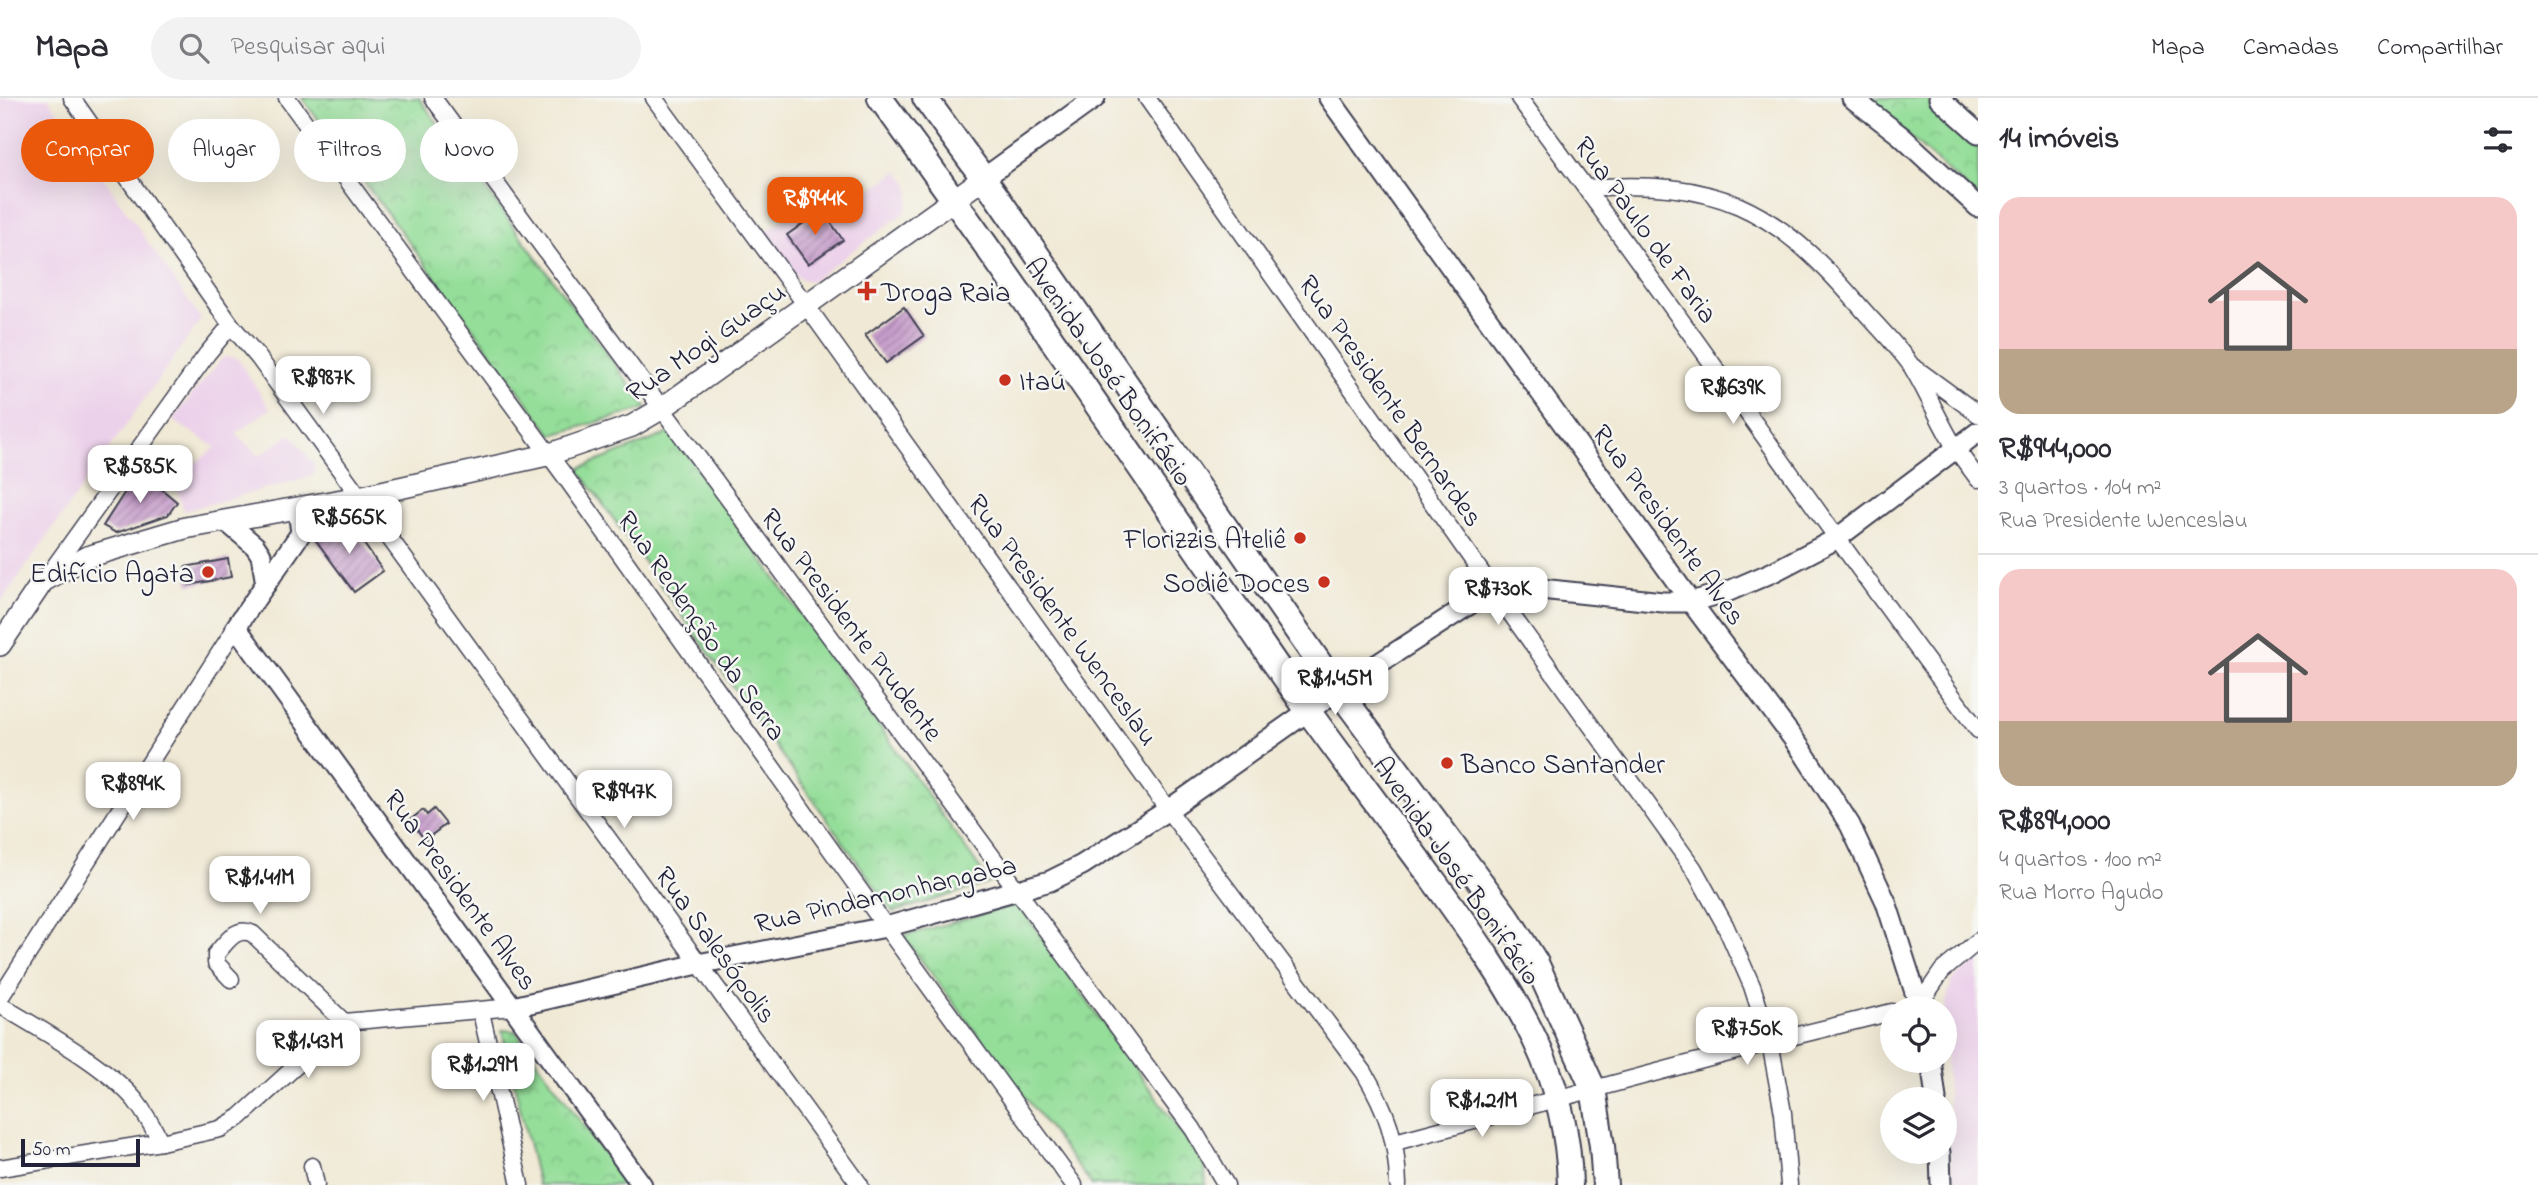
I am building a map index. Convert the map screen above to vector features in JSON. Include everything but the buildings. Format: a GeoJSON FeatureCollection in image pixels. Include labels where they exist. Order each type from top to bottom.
{"type":"FeatureCollection","features":[{"type":"Feature","properties":{"kind":"main road","name":"Avenida José Bonifácio"},"geometry":{"type":"LineString","coordinates":[[880,98],[954,199],[1309,711],[1480,944],[1535,1041],[1559,1099],[1569,1158],[1570,1185]]}},
{"type":"Feature","properties":{"kind":"main road","name":"Avenida José Bonifácio"},"geometry":{"type":"LineString","coordinates":[[925,98],[984,178],[1338,690],[1516,931],[1542,974],[1593,1088],[1605,1185]]}},
{"type":"Feature","properties":{"kind":"main road","name":"Rua Mogi Guaçu"},"geometry":{"type":"LineString","coordinates":[[0,645],[43,581],[87,557],[172,532],[359,497],[547,455],[632,426],[661,409],[984,178]]}},
{"type":"Feature","properties":{"kind":"street","name":"Rua Salesópolis"},"geometry":{"type":"LineString","coordinates":[[72,98],[231,325],[258,357],[860,1185]]}},
{"type":"Feature","properties":{"kind":"street","name":"Rua Redenção da Serra"},"geometry":{"type":"LineString","coordinates":[[287,98],[572,487],[1074,1185]]}},
{"type":"Feature","properties":{"kind":"street","name":"Rua Presidente Prudente"},"geometry":{"type":"LineString","coordinates":[[433,98],[1193,1129],[1225,1184]]}},
{"type":"Feature","properties":{"kind":"street","name":"Rua Presidente Wenceslau"},"geometry":{"type":"LineString","coordinates":[[654,98],[1168,810],[1364,1072],[1379,1097],[1395,1142],[1398,1185]]}},
{"type":"Feature","properties":{"kind":"street","name":"Rua Mogi Guaçu"},"geometry":{"type":"LineString","coordinates":[[984,178],[1095,98]]}},
{"type":"Feature","properties":{"kind":"street","name":"Rua Presidente Bernardes"},"geometry":{"type":"LineString","coordinates":[[1147,98],[1694,869],[1725,925],[1752,986],[1770,1042],[1783,1113],[1789,1185]]}},
{"type":"Feature","properties":{"kind":"street","name":"Rua Presidente Alves"},"geometry":{"type":"LineString","coordinates":[[1329,98],[1691,602],[1801,749],[1850,825],[1886,902],[1913,996]]}},
{"type":"Feature","properties":{"kind":"street","name":"Rua Paulo de Faria"},"geometry":{"type":"LineString","coordinates":[[1519,98],[1587,188],[1836,539],[1978,730]]}},
{"type":"Feature","properties":{"kind":"street"},"geometry":{"type":"LineString","coordinates":[[1852,98],[1901,136],[1978,207]]}},
{"type":"Feature","properties":{"kind":"street"},"geometry":{"type":"LineString","coordinates":[[1939,98],[1978,133]]}},
{"type":"Feature","properties":{"kind":"street"},"geometry":{"type":"LineString","coordinates":[[1587,188],[1632,185],[1680,188],[1732,201],[1761,215],[1801,246],[1835,278],[1909,363],[1956,448],[1978,479]]}},
{"type":"Feature","properties":{"kind":"street"},"geometry":{"type":"LineString","coordinates":[[43,581],[231,325]]}},
{"type":"Feature","properties":{"kind":"street"},"geometry":{"type":"LineString","coordinates":[[1909,363],[1978,414]]}},
{"type":"Feature","properties":{"kind":"street"},"geometry":{"type":"LineString","coordinates":[[1493,589],[1521,587],[1663,602],[1691,602],[1730,591],[1836,539],[1978,432]]}},
{"type":"Feature","properties":{"kind":"street"},"geometry":{"type":"LineString","coordinates":[[0,998],[236,627],[300,533],[298,509]]}},
{"type":"Feature","properties":{"kind":"street"},"geometry":{"type":"LineString","coordinates":[[227,522],[255,546],[261,555],[266,584]]}},
{"type":"Feature","properties":{"kind":"street"},"geometry":{"type":"LineString","coordinates":[[71,541],[87,557]]}},
{"type":"Feature","properties":{"kind":"street","name":"Rua Pindamonhangaba"},"geometry":{"type":"LineString","coordinates":[[342,1020],[481,1012],[513,1007],[698,964],[886,927],[1050,881],[1082,865],[1168,810],[1338,690],[1493,589]]}},
{"type":"Feature","properties":{"kind":"street","name":"Rua Presidente Alves"},"geometry":{"type":"LineString","coordinates":[[236,627],[642,1185]]}},
{"type":"Feature","properties":{"kind":"street"},"geometry":{"type":"LineString","coordinates":[[0,1168],[161,1142],[220,1129],[240,1117],[342,1020],[247,931],[235,934],[216,954],[216,963],[231,979]]}},
{"type":"Feature","properties":{"kind":"street"},"geometry":{"type":"LineString","coordinates":[[1924,996],[1942,971],[1965,949],[1978,941]]}},
{"type":"Feature","properties":{"kind":"street"},"geometry":{"type":"LineString","coordinates":[[0,1005],[77,1053],[121,1085],[146,1115],[161,1142]]}},
{"type":"Feature","properties":{"kind":"street"},"geometry":{"type":"LineString","coordinates":[[481,1012],[520,1185]]}},
{"type":"Feature","properties":{"kind":"street"},"geometry":{"type":"LineString","coordinates":[[1395,1142],[1880,1015]]}},
{"type":"Feature","properties":{"kind":"street"},"geometry":{"type":"LineString","coordinates":[[1940,1164],[1941,1185]]}},
{"type":"Feature","properties":{"kind":"street"},"geometry":{"type":"LineString","coordinates":[[312,1166],[316,1185]]}},
{"type":"Feature","properties":{"kind":"shaded area"},"geometry":{"type":"Polygon","coordinates":[[[0,98],[48,98],[63,119],[21,119],[21,182],[106,182],[201,319],[0,603],[0,98]]]}},
{"type":"Feature","properties":{"kind":"shaded area"},"geometry":{"type":"Polygon","coordinates":[[[898,171],[907,182],[910,192],[909,204],[904,213],[812,281],[799,279],[765,233],[821,192],[837,214],[898,171]]]}},
{"type":"Feature","properties":{"kind":"shaded area"},"geometry":{"type":"Polygon","coordinates":[[[223,357],[237,358],[270,409],[236,433],[259,456],[291,434],[315,466],[312,476],[184,511],[174,480],[216,447],[172,420],[223,357]]]}},
{"type":"Feature","properties":{"kind":"shaded area"},"geometry":{"type":"Polygon","coordinates":[[[1978,959],[1978,1185],[1952,1185],[1951,1164],[1957,1164],[1957,1087],[1947,1087],[1947,1073],[1957,1073],[1957,996],[1948,996],[1951,981],[1978,959]]]}},
{"type":"Feature","properties":{"kind":"green space"},"geometry":{"type":"Polygon","coordinates":[[[302,98],[419,98],[434,119],[420,119],[420,182],[481,182],[647,408],[552,435],[364,182],[406,182],[406,119],[318,119],[302,98]]]}},
{"type":"Feature","properties":{"kind":"green space"},"geometry":{"type":"Polygon","coordinates":[[[1866,98],[1926,98],[1978,148],[1978,198],[1866,98]]]}},
{"type":"Feature","properties":{"kind":"green space"},"geometry":{"type":"Polygon","coordinates":[[[672,432],[990,883],[893,912],[578,469],[672,432]]]}},
{"type":"Feature","properties":{"kind":"green space"},"geometry":{"type":"Polygon","coordinates":[[[1018,904],[1205,1166],[1206,1185],[1092,1185],[903,936],[1018,904]]]}},
{"type":"Feature","properties":{"kind":"green space"},"geometry":{"type":"Polygon","coordinates":[[[502,1030],[515,1031],[627,1185],[538,1185],[502,1030]]]}},
{"type":"Feature","properties":{"kind":"place","name":"Droga Raia"},"geometry":{"type":"Point","coordinates":[867,291]}},
{"type":"Feature","properties":{"kind":"place","name":"Itaú"},"geometry":{"type":"Point","coordinates":[1005,380]}},
{"type":"Feature","properties":{"kind":"place","name":"Florizzis Ateliê"},"geometry":{"type":"Point","coordinates":[1300,538]}},
{"type":"Feature","properties":{"kind":"place","name":"Edifício Agata"},"geometry":{"type":"Point","coordinates":[208,572]}},
{"type":"Feature","properties":{"kind":"place","name":"Sodiê Doces"},"geometry":{"type":"Point","coordinates":[1324,582]}},
{"type":"Feature","properties":{"kind":"place","name":"Banco Santander"},"geometry":{"type":"Point","coordinates":[1447,763]}}]}
